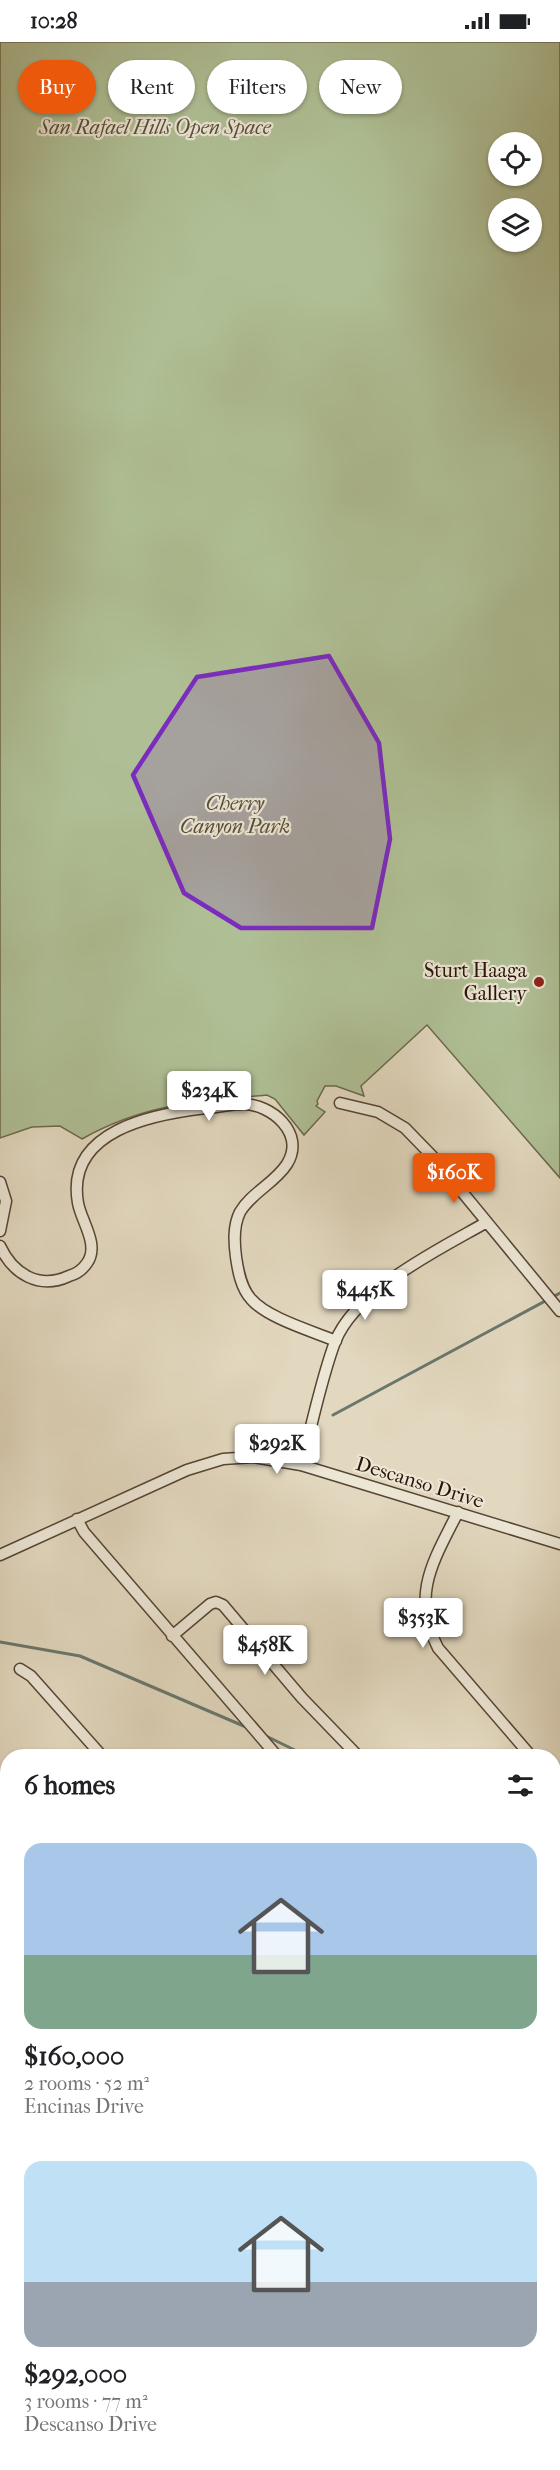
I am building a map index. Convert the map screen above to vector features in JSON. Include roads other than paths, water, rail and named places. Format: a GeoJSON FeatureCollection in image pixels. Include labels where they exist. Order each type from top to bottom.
{"type":"FeatureCollection","features":[{"type":"Feature","properties":{"kind":"street"},"geometry":{"type":"LineString","coordinates":[[340,1103],[378,1112],[405,1128],[487,1222],[560,1311]]}},
{"type":"Feature","properties":{"kind":"street"},"geometry":{"type":"LineString","coordinates":[[0,1246],[17,1270],[30,1279],[45,1282],[63,1279],[77,1273],[88,1263],[91,1251],[89,1235],[77,1200],[78,1183],[83,1164],[93,1149],[107,1136],[124,1126],[187,1110],[243,1104],[261,1106],[274,1113],[285,1124],[292,1151],[288,1163],[278,1176],[248,1202],[240,1213],[235,1227],[239,1273],[249,1297],[263,1309],[336,1341]]}},
{"type":"Feature","properties":{"kind":"street"},"geometry":{"type":"LineString","coordinates":[[0,1182],[6,1201],[0,1231]]}},
{"type":"Feature","properties":{"kind":"street"},"geometry":{"type":"LineString","coordinates":[[301,1465],[336,1341],[349,1318],[365,1299],[392,1280],[487,1222]]}},
{"type":"Feature","properties":{"kind":"street","name":"Descanso Drive"},"geometry":{"type":"LineString","coordinates":[[0,1555],[187,1470],[223,1459],[253,1457],[301,1465],[560,1544]]}},
{"type":"Feature","properties":{"kind":"street"},"geometry":{"type":"LineString","coordinates":[[458,1512],[433,1566],[426,1589],[424,1602],[429,1630],[438,1648],[525,1749]]}},
{"type":"Feature","properties":{"kind":"street"},"geometry":{"type":"LineString","coordinates":[[77,1519],[84,1532],[271,1749]]}},
{"type":"Feature","properties":{"kind":"street"},"geometry":{"type":"LineString","coordinates":[[172,1636],[210,1604],[216,1602],[223,1605],[302,1698],[351,1749]]}},
{"type":"Feature","properties":{"kind":"street"},"geometry":{"type":"LineString","coordinates":[[20,1669],[31,1676],[96,1749]]}},
{"type":"Feature","properties":{"kind":"waterway"},"geometry":{"type":"LineString","coordinates":[[333,1415],[560,1293]]}},
{"type":"Feature","properties":{"kind":"waterway"},"geometry":{"type":"LineString","coordinates":[[0,1642],[80,1656],[246,1727]]}},
{"type":"Feature","properties":{"kind":"waterway"},"geometry":{"type":"LineString","coordinates":[[266,1736],[293,1749]]}},
{"type":"Feature","properties":{"kind":"place","name":"Sturt Haaga Gallery"},"geometry":{"type":"Point","coordinates":[539,982]}},
{"type":"Feature","properties":{"kind":"park label","name":"San Rafael Hills Open Space"},"geometry":{"type":"Point","coordinates":[155,127]}},
{"type":"Feature","properties":{"kind":"park label","name":"Cherry Canyon Park"},"geometry":{"type":"Point","coordinates":[235,814]}}]}
